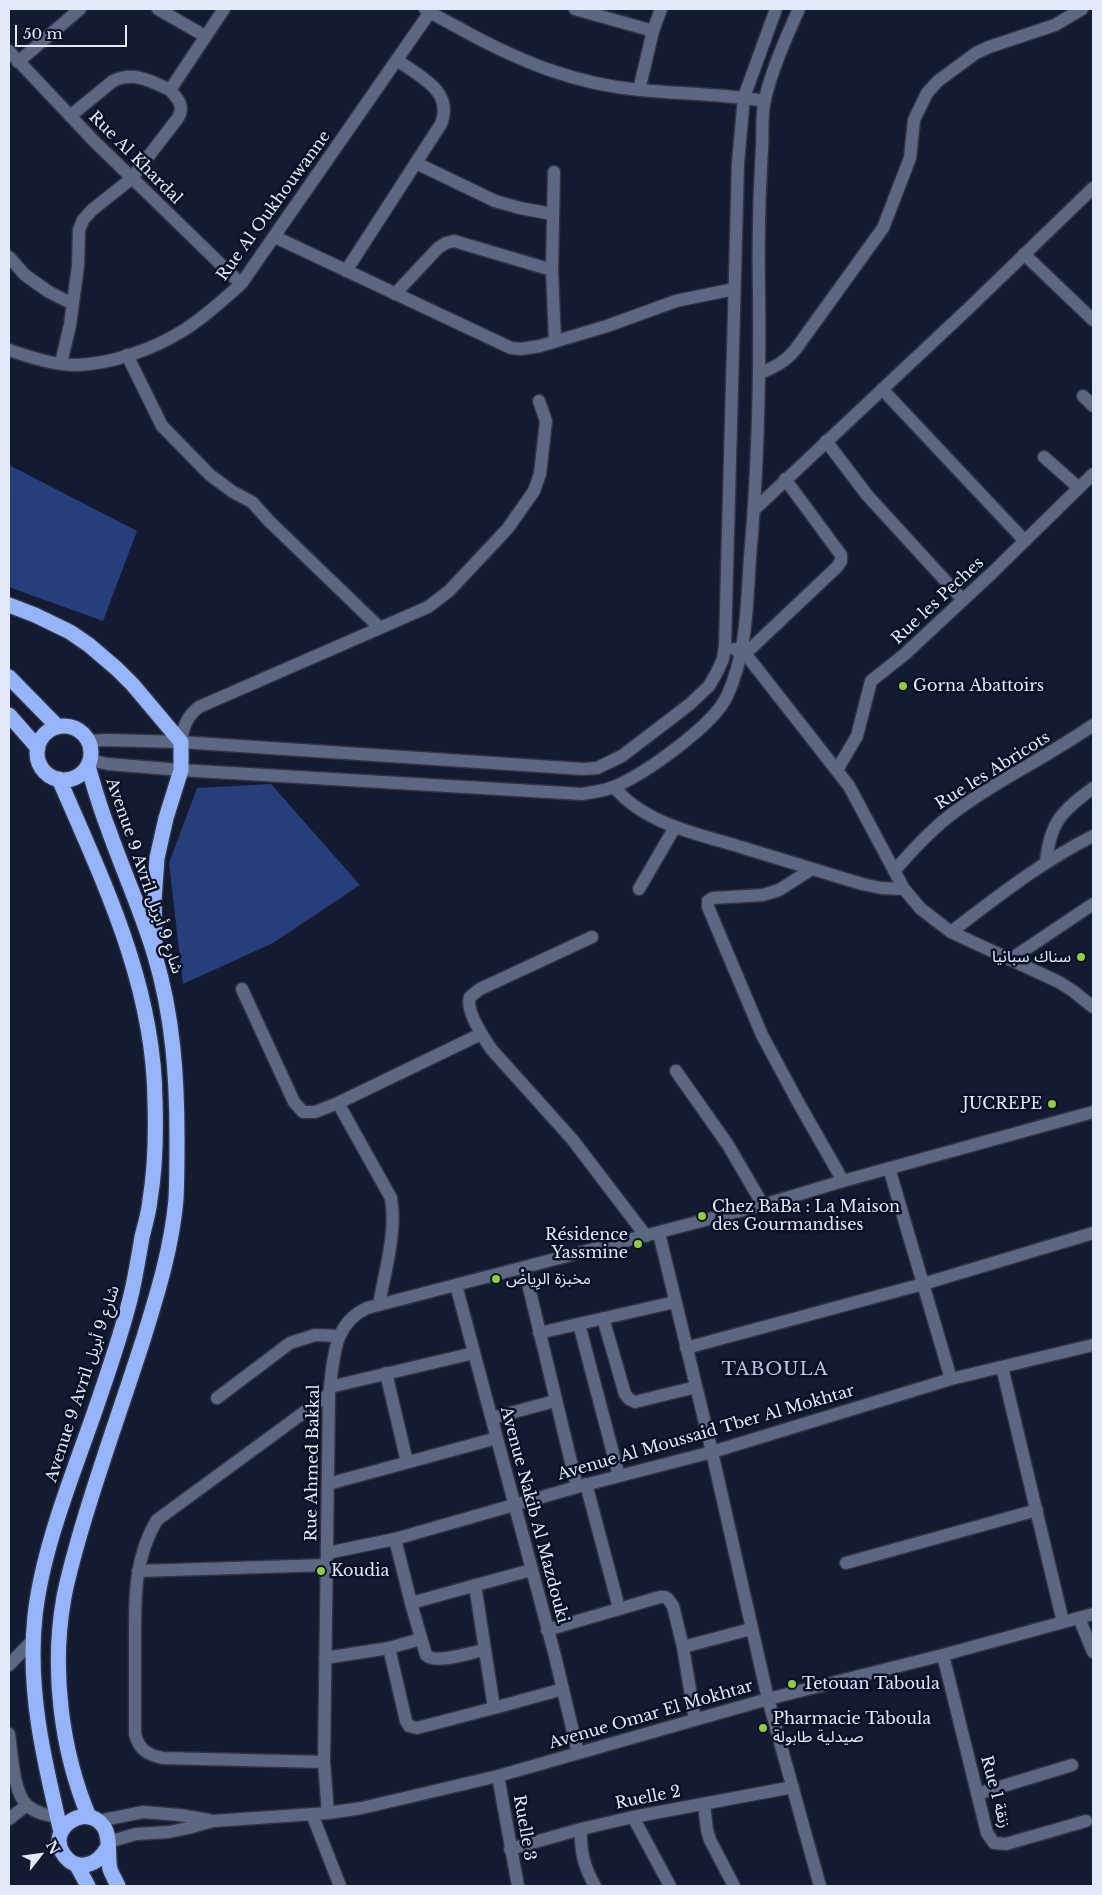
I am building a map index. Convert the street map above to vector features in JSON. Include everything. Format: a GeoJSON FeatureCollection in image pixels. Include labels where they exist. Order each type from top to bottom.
{"type":"FeatureCollection","features":[{"type":"Feature","properties":{"kind":"highway"},"geometry":{"type":"LineString","coordinates":[[9,604],[70,632],[89,645],[117,669],[133,686],[180,742],[181,770],[166,818],[158,858],[154,901],[155,957]]}},
{"type":"Feature","properties":{"kind":"highway"},"geometry":{"type":"LineString","coordinates":[[9,677],[58,727]]}},
{"type":"Feature","properties":{"kind":"highway","name":"Avenue 9 Avril شارع 9 أبريل"},"geometry":{"type":"LineString","coordinates":[[9,715],[38,748],[42,768],[47,773],[59,779],[72,778],[78,776],[89,763]]}},
{"type":"Feature","properties":{"kind":"highway"},"geometry":{"type":"LineString","coordinates":[[38,748],[43,737],[52,729],[64,726],[76,728],[89,741]]}},
{"type":"Feature","properties":{"kind":"highway","name":"Avenue 9 Avril شارع 9 أبريل"},"geometry":{"type":"LineString","coordinates":[[89,741],[91,753],[89,763],[108,828],[137,902],[166,998],[174,1054],[177,1104],[176,1200],[168,1252],[157,1294],[91,1495],[64,1598],[60,1634],[59,1675],[62,1714],[74,1779],[93,1819],[104,1827],[111,1869],[118,1886]]}},
{"type":"Feature","properties":{"kind":"highway","name":"Avenue 9 Avril شارع 9 أبريل"},"geometry":{"type":"LineString","coordinates":[[59,779],[105,883],[131,955],[148,1024],[155,1101],[151,1199],[131,1293],[100,1397],[75,1465],[48,1552],[35,1612],[33,1640],[37,1723],[59,1825],[60,1848],[69,1860],[76,1864],[88,1886]]}},
{"type":"Feature","properties":{"kind":"highway"},"geometry":{"type":"LineString","coordinates":[[59,1825],[80,1816],[93,1819]]}},
{"type":"Feature","properties":{"kind":"highway"},"geometry":{"type":"LineString","coordinates":[[76,1864],[94,1863],[102,1856],[107,1845]]}},
{"type":"Feature","properties":{"kind":"street"},"geometry":{"type":"LineString","coordinates":[[18,62],[80,9]]}},
{"type":"Feature","properties":{"kind":"street"},"geometry":{"type":"LineString","coordinates":[[158,9],[204,36]]}},
{"type":"Feature","properties":{"kind":"street"},"geometry":{"type":"LineString","coordinates":[[170,90],[204,36],[224,9]]}},
{"type":"Feature","properties":{"kind":"street"},"geometry":{"type":"LineString","coordinates":[[577,9],[653,31]]}},
{"type":"Feature","properties":{"kind":"street"},"geometry":{"type":"LineString","coordinates":[[639,90],[653,31],[661,9]]}},
{"type":"Feature","properties":{"kind":"street"},"geometry":{"type":"LineString","coordinates":[[89,741],[180,742],[583,770],[597,768],[622,756],[709,686],[718,672],[723,659],[724,645],[738,172],[744,97],[776,9]]}},
{"type":"Feature","properties":{"kind":"street"},"geometry":{"type":"LineString","coordinates":[[89,763],[582,794],[614,787],[650,768],[720,709],[743,652],[755,509],[760,374],[758,209],[765,101],[780,55],[799,9]]}},
{"type":"Feature","properties":{"kind":"street"},"geometry":{"type":"LineString","coordinates":[[760,374],[779,366],[795,350],[883,228],[910,158],[914,120],[927,93],[938,81],[976,54],[990,47],[1055,26],[1082,9]]}},
{"type":"Feature","properties":{"kind":"street"},"geometry":{"type":"LineString","coordinates":[[428,10],[498,48],[548,70],[598,84],[639,90],[744,97],[765,101]]}},
{"type":"Feature","properties":{"kind":"street","name":"Rue Al Oukhouwanne"},"geometry":{"type":"LineString","coordinates":[[9,350],[29,357],[61,363],[75,365],[95,363],[127,355],[166,339],[184,330],[213,309],[241,284],[275,237],[397,60],[428,10]]}},
{"type":"Feature","properties":{"kind":"street","name":"Rue Al Khardal"},"geometry":{"type":"LineString","coordinates":[[9,51],[131,178],[241,284]]}},
{"type":"Feature","properties":{"kind":"street"},"geometry":{"type":"LineString","coordinates":[[346,271],[441,124],[444,116],[445,108],[442,97],[435,88],[397,60]]}},
{"type":"Feature","properties":{"kind":"street"},"geometry":{"type":"LineString","coordinates":[[61,363],[70,325],[78,266],[79,230],[83,220],[92,210],[131,178],[182,112],[179,101],[170,90],[137,77],[120,78],[113,81],[70,116]]}},
{"type":"Feature","properties":{"kind":"street"},"geometry":{"type":"LineString","coordinates":[[416,163],[495,201],[552,214]]}},
{"type":"Feature","properties":{"kind":"street"},"geometry":{"type":"LineString","coordinates":[[554,172],[552,270],[555,341]]}},
{"type":"Feature","properties":{"kind":"street"},"geometry":{"type":"LineString","coordinates":[[755,509],[1093,188]]}},
{"type":"Feature","properties":{"kind":"street"},"geometry":{"type":"LineString","coordinates":[[275,237],[511,348],[528,348],[555,341],[607,326],[676,301],[734,290]]}},
{"type":"Feature","properties":{"kind":"street"},"geometry":{"type":"LineString","coordinates":[[396,294],[438,248],[454,241],[552,270]]}},
{"type":"Feature","properties":{"kind":"street"},"geometry":{"type":"LineString","coordinates":[[1024,254],[1093,320]]}},
{"type":"Feature","properties":{"kind":"street"},"geometry":{"type":"LineString","coordinates":[[9,257],[25,275],[49,292],[73,304]]}},
{"type":"Feature","properties":{"kind":"street"},"geometry":{"type":"LineString","coordinates":[[127,355],[162,426],[210,475],[233,492],[252,502],[269,521],[380,628]]}},
{"type":"Feature","properties":{"kind":"street"},"geometry":{"type":"LineString","coordinates":[[882,389],[1026,541]]}},
{"type":"Feature","properties":{"kind":"street"},"geometry":{"type":"LineString","coordinates":[[1083,396],[1093,406]]}},
{"type":"Feature","properties":{"kind":"street"},"geometry":{"type":"LineString","coordinates":[[180,742],[186,722],[199,707],[428,607],[449,591],[496,542],[534,491],[540,474],[546,420],[539,401]]}},
{"type":"Feature","properties":{"kind":"street"},"geometry":{"type":"LineString","coordinates":[[826,441],[873,502],[963,600]]}},
{"type":"Feature","properties":{"kind":"street"},"geometry":{"type":"LineString","coordinates":[[1044,456],[1079,488]]}},
{"type":"Feature","properties":{"kind":"street","name":"Rue les Peches"},"geometry":{"type":"LineString","coordinates":[[837,770],[857,736],[871,681],[905,654],[963,600],[1093,474]]}},
{"type":"Feature","properties":{"kind":"street"},"geometry":{"type":"LineString","coordinates":[[743,652],[837,567],[841,561],[841,555],[785,479]]}},
{"type":"Feature","properties":{"kind":"street"},"geometry":{"type":"LineString","coordinates":[[724,645],[743,652],[837,770],[848,786],[904,889],[921,909],[951,932],[1059,982],[1091,1002]]}},
{"type":"Feature","properties":{"kind":"street","name":"Rue les Abricots"},"geometry":{"type":"LineString","coordinates":[[894,871],[914,848],[948,817],[1026,766],[1070,742],[1093,725]]}},
{"type":"Feature","properties":{"kind":"street"},"geometry":{"type":"LineString","coordinates":[[614,787],[623,797],[645,813],[675,827],[881,888],[904,889]]}},
{"type":"Feature","properties":{"kind":"street"},"geometry":{"type":"LineString","coordinates":[[1046,862],[1048,840],[1060,817],[1067,808],[1093,788]]}},
{"type":"Feature","properties":{"kind":"street"},"geometry":{"type":"LineString","coordinates":[[639,889],[675,827]]}},
{"type":"Feature","properties":{"kind":"street"},"geometry":{"type":"LineString","coordinates":[[951,932],[1046,862],[1093,836]]}},
{"type":"Feature","properties":{"kind":"street"},"geometry":{"type":"LineString","coordinates":[[812,869],[788,885],[771,892],[752,896],[713,898],[708,903],[735,974],[762,1034],[798,1102],[844,1181]]}},
{"type":"Feature","properties":{"kind":"street"},"geometry":{"type":"LineString","coordinates":[[1011,959],[1093,904]]}},
{"type":"Feature","properties":{"kind":"street"},"geometry":{"type":"LineString","coordinates":[[592,937],[474,993],[468,1001],[469,1006],[481,1034],[492,1050],[652,1235],[675,1302],[712,1452],[768,1699],[820,1886]]}},
{"type":"Feature","properties":{"kind":"street"},"geometry":{"type":"LineString","coordinates":[[242,989],[298,1109],[303,1112],[309,1113],[338,1103],[481,1034]]}},
{"type":"Feature","properties":{"kind":"street"},"geometry":{"type":"LineString","coordinates":[[676,1071],[728,1145],[763,1205]]}},
{"type":"Feature","properties":{"kind":"street"},"geometry":{"type":"LineString","coordinates":[[338,1103],[392,1198],[394,1210],[393,1228],[373,1306],[652,1235],[1093,1112]]}},
{"type":"Feature","properties":{"kind":"street"},"geometry":{"type":"LineString","coordinates":[[889,1168],[951,1379]]}},
{"type":"Feature","properties":{"kind":"street"},"geometry":{"type":"LineString","coordinates":[[686,1348],[923,1284],[1093,1233]]}},
{"type":"Feature","properties":{"kind":"street"},"geometry":{"type":"LineString","coordinates":[[524,1267],[555,1401],[619,1608]]}},
{"type":"Feature","properties":{"kind":"street","name":"Avenue Nakib Al Mazdouki"},"geometry":{"type":"LineString","coordinates":[[456,1285],[515,1504],[578,1753]]}},
{"type":"Feature","properties":{"kind":"street"},"geometry":{"type":"LineString","coordinates":[[539,1333],[675,1302]]}},
{"type":"Feature","properties":{"kind":"street","name":"Rue Ahmed Bakkal"},"geometry":{"type":"LineString","coordinates":[[328,1813],[324,1762],[329,1390],[338,1336],[350,1319],[359,1312],[373,1306]]}},
{"type":"Feature","properties":{"kind":"street"},"geometry":{"type":"LineString","coordinates":[[603,1318],[625,1394],[629,1399],[635,1402],[696,1387]]}},
{"type":"Feature","properties":{"kind":"street"},"geometry":{"type":"LineString","coordinates":[[579,1324],[620,1476]]}},
{"type":"Feature","properties":{"kind":"street"},"geometry":{"type":"LineString","coordinates":[[218,1398],[296,1340],[315,1335],[338,1336]]}},
{"type":"Feature","properties":{"kind":"street","name":"Avenue Al Moussaid Tber Al Mokhtar"},"geometry":{"type":"LineString","coordinates":[[138,1571],[327,1559],[515,1504],[712,1452],[951,1379],[1093,1345]]}},
{"type":"Feature","properties":{"kind":"street"},"geometry":{"type":"LineString","coordinates":[[324,1762],[163,1758],[148,1754],[142,1749],[135,1734],[136,1594],[138,1571],[150,1532],[157,1520],[329,1390],[386,1373],[474,1353]]}},
{"type":"Feature","properties":{"kind":"street"},"geometry":{"type":"LineString","coordinates":[[1002,1367],[1063,1622]]}},
{"type":"Feature","properties":{"kind":"street"},"geometry":{"type":"LineString","coordinates":[[386,1373],[408,1462]]}},
{"type":"Feature","properties":{"kind":"street"},"geometry":{"type":"LineString","coordinates":[[492,1418],[555,1401]]}},
{"type":"Feature","properties":{"kind":"street"},"geometry":{"type":"LineString","coordinates":[[328,1484],[497,1438]]}},
{"type":"Feature","properties":{"kind":"street"},"geometry":{"type":"LineString","coordinates":[[846,1563],[1037,1510]]}},
{"type":"Feature","properties":{"kind":"street"},"geometry":{"type":"LineString","coordinates":[[395,1539],[410,1603],[426,1654],[433,1659],[485,1650]]}},
{"type":"Feature","properties":{"kind":"street"},"geometry":{"type":"LineString","coordinates":[[410,1603],[531,1570]]}},
{"type":"Feature","properties":{"kind":"street"},"geometry":{"type":"LineString","coordinates":[[475,1586],[494,1708]]}},
{"type":"Feature","properties":{"kind":"street"},"geometry":{"type":"LineString","coordinates":[[547,1630],[660,1597],[668,1599],[673,1606],[683,1647],[695,1720]]}},
{"type":"Feature","properties":{"kind":"street","name":"Avenue Omar El Mokhtar"},"geometry":{"type":"LineString","coordinates":[[107,1845],[136,1834],[178,1830],[214,1821],[328,1813],[362,1808],[498,1776],[768,1699],[943,1655],[1093,1614]]}},
{"type":"Feature","properties":{"kind":"street"},"geometry":{"type":"LineString","coordinates":[[1079,1618],[1093,1652]]}},
{"type":"Feature","properties":{"kind":"street"},"geometry":{"type":"LineString","coordinates":[[683,1647],[751,1629]]}},
{"type":"Feature","properties":{"kind":"street"},"geometry":{"type":"LineString","coordinates":[[325,1658],[389,1648],[421,1639]]}},
{"type":"Feature","properties":{"kind":"street"},"geometry":{"type":"LineString","coordinates":[[9,1665],[33,1640]]}},
{"type":"Feature","properties":{"kind":"street"},"geometry":{"type":"LineString","coordinates":[[389,1648],[406,1721],[409,1726],[417,1728],[562,1689]]}},
{"type":"Feature","properties":{"kind":"street","name":"Rue 1 زنقة"},"geometry":{"type":"LineString","coordinates":[[943,1655],[987,1833],[994,1843],[999,1845],[1086,1821]]}},
{"type":"Feature","properties":{"kind":"street"},"geometry":{"type":"LineString","coordinates":[[9,1734],[17,1783],[22,1799],[27,1806],[59,1825]]}},
{"type":"Feature","properties":{"kind":"street"},"geometry":{"type":"LineString","coordinates":[[977,1794],[1072,1765]]}},
{"type":"Feature","properties":{"kind":"street","name":"Ruelle 3"},"geometry":{"type":"LineString","coordinates":[[498,1776],[518,1886]]}},
{"type":"Feature","properties":{"kind":"street","name":"Ruelle 2"},"geometry":{"type":"LineString","coordinates":[[510,1849],[633,1817],[793,1787]]}},
{"type":"Feature","properties":{"kind":"street"},"geometry":{"type":"LineString","coordinates":[[704,1804],[710,1840],[734,1886]]}},
{"type":"Feature","properties":{"kind":"street"},"geometry":{"type":"LineString","coordinates":[[9,1819],[27,1806]]}},
{"type":"Feature","properties":{"kind":"street","name":"Avenue Omar El Mokhtar"},"geometry":{"type":"LineString","coordinates":[[93,1819],[143,1812],[180,1815],[214,1821]]}},
{"type":"Feature","properties":{"kind":"street"},"geometry":{"type":"LineString","coordinates":[[312,1814],[340,1886]]}},
{"type":"Feature","properties":{"kind":"street"},"geometry":{"type":"LineString","coordinates":[[633,1817],[670,1886]]}},
{"type":"Feature","properties":{"kind":"street"},"geometry":{"type":"LineString","coordinates":[[581,1829],[580,1845],[584,1866],[595,1886]]}},
{"type":"Feature","properties":{"kind":"shaded area"},"geometry":{"type":"Polygon","coordinates":[[[9,465],[137,531],[103,621],[9,587],[9,465]]]}},
{"type":"Feature","properties":{"kind":"shaded area"},"geometry":{"type":"Polygon","coordinates":[[[271,784],[360,885],[273,943],[183,984],[169,863],[197,788],[271,784]]]}},
{"type":"Feature","properties":{"kind":"place","name":"Gorna Abattoirs"},"geometry":{"type":"Point","coordinates":[903,686]}},
{"type":"Feature","properties":{"kind":"place","name":"سناك سبانيا"},"geometry":{"type":"Point","coordinates":[1081,957]}},
{"type":"Feature","properties":{"kind":"place","name":"JUCREPE"},"geometry":{"type":"Point","coordinates":[1052,1104]}},
{"type":"Feature","properties":{"kind":"place","name":"Chez BaBa : La Maison des Gourmandises"},"geometry":{"type":"Point","coordinates":[702,1216]}},
{"type":"Feature","properties":{"kind":"place","name":"Résidence Yassmine"},"geometry":{"type":"Point","coordinates":[638,1244]}},
{"type":"Feature","properties":{"kind":"place","name":"مخبزة الرِياضْ"},"geometry":{"type":"Point","coordinates":[496,1279]}},
{"type":"Feature","properties":{"kind":"place","name":"Koudia"},"geometry":{"type":"Point","coordinates":[321,1571]}},
{"type":"Feature","properties":{"kind":"place","name":"Tetouan Taboula"},"geometry":{"type":"Point","coordinates":[792,1684]}},
{"type":"Feature","properties":{"kind":"place","name":"Pharmacie Taboula صيدلية طابولة"},"geometry":{"type":"Point","coordinates":[763,1728]}},
{"type":"Feature","properties":{"kind":"district","name":"TABOULA"},"geometry":{"type":"Point","coordinates":[775,1370]}}]}
